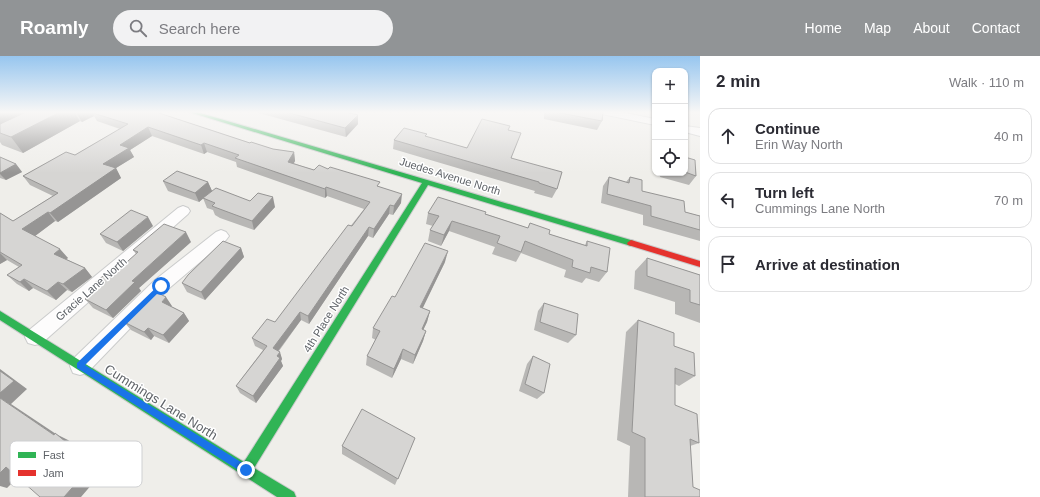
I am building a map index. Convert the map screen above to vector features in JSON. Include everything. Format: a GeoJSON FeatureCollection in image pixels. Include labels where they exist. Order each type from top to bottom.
{"type":"FeatureCollection","features":[{"type":"Feature","properties":{"kind":"street","name":"Juedes Avenue North"},"geometry":{"type":"LineString","coordinates":[[262,133],[700,264]]}},
{"type":"Feature","properties":{"kind":"street","name":"4th Place North"},"geometry":{"type":"LineString","coordinates":[[246,470],[427,181]]}},
{"type":"Feature","properties":{"kind":"street","name":"Gracie Lane North"},"geometry":{"type":"LineString","coordinates":[[35,337],[183,211]]}},
{"type":"Feature","properties":{"kind":"street"},"geometry":{"type":"LineString","coordinates":[[80,366],[161,286],[221,236]]}},
{"type":"Feature","properties":{"kind":"street","name":"Cummings Lane North"},"geometry":{"type":"LineString","coordinates":[[0,315],[289,497]]}},
{"type":"Feature","properties":{"kind":"building"},"geometry":{"type":"Polygon","coordinates":[[[0,133],[20,133],[11,137],[0,133]]]}},
{"type":"Feature","properties":{"kind":"building"},"geometry":{"type":"Polygon","coordinates":[[[113,133],[139,133],[120,145],[129,148],[103,164],[116,168],[50,213],[48,212],[22,229],[60,249],[54,254],[85,268],[63,284],[58,282],[47,291],[24,279],[20,282],[7,275],[22,265],[0,252],[0,213],[13,221],[58,193],[23,176],[66,152],[75,155],[113,133]]]}},
{"type":"Feature","properties":{"kind":"building"},"geometry":{"type":"Polygon","coordinates":[[[164,133],[218,133],[273,149],[294,152],[288,162],[314,170],[319,165],[328,169],[330,167],[380,182],[377,186],[402,194],[394,206],[390,205],[374,229],[369,227],[308,316],[300,312],[273,348],[280,352],[277,356],[280,358],[253,396],[236,386],[267,346],[252,338],[267,319],[275,322],[348,225],[352,226],[370,202],[326,187],[325,189],[235,158],[239,155],[204,143],[201,145],[164,133]]]}},
{"type":"Feature","properties":{"kind":"building"},"geometry":{"type":"Polygon","coordinates":[[[400,133],[422,133],[427,134],[425,136],[467,148],[475,133],[521,133],[511,158],[562,172],[557,189],[539,182],[394,140],[400,133]]]}},
{"type":"Feature","properties":{"kind":"building"},"geometry":{"type":"Polygon","coordinates":[[[0,157],[16,164],[0,173],[0,157]]]}},
{"type":"Feature","properties":{"kind":"building"},"geometry":{"type":"Polygon","coordinates":[[[688,158],[695,160],[696,176],[688,173],[688,158]]]}},
{"type":"Feature","properties":{"kind":"building"},"geometry":{"type":"Polygon","coordinates":[[[177,171],[208,182],[195,193],[163,181],[177,171]]]}},
{"type":"Feature","properties":{"kind":"building"},"geometry":{"type":"Polygon","coordinates":[[[609,177],[629,183],[630,177],[642,180],[642,191],[684,201],[685,212],[700,216],[700,230],[651,216],[651,206],[607,194],[609,177]]]}},
{"type":"Feature","properties":{"kind":"building"},"geometry":{"type":"Polygon","coordinates":[[[216,188],[250,201],[258,193],[273,197],[252,221],[212,206],[215,203],[203,198],[216,188]]]}},
{"type":"Feature","properties":{"kind":"building"},"geometry":{"type":"Polygon","coordinates":[[[438,197],[486,212],[485,214],[528,228],[530,223],[550,230],[549,234],[587,246],[587,241],[610,248],[607,272],[591,267],[590,273],[572,267],[573,260],[525,241],[521,252],[497,243],[500,236],[452,221],[444,235],[430,230],[439,216],[428,213],[438,197]]]}},
{"type":"Feature","properties":{"kind":"building"},"geometry":{"type":"Polygon","coordinates":[[[131,210],[148,217],[117,242],[100,234],[131,210]]]}},
{"type":"Feature","properties":{"kind":"building"},"geometry":{"type":"Polygon","coordinates":[[[164,224],[186,232],[132,281],[135,282],[106,310],[85,299],[97,289],[91,286],[103,276],[108,279],[138,252],[133,250],[164,224]]]}},
{"type":"Feature","properties":{"kind":"building"},"geometry":{"type":"Polygon","coordinates":[[[223,241],[241,248],[201,292],[182,283],[188,275],[223,241]]]}},
{"type":"Feature","properties":{"kind":"building"},"geometry":{"type":"Polygon","coordinates":[[[425,243],[448,251],[420,307],[430,311],[422,329],[426,331],[415,355],[403,349],[394,369],[367,356],[380,331],[373,328],[392,296],[395,297],[425,243]]]}},
{"type":"Feature","properties":{"kind":"building"},"geometry":{"type":"Polygon","coordinates":[[[647,258],[700,275],[700,305],[690,302],[690,290],[647,276],[647,258]]]}},
{"type":"Feature","properties":{"kind":"building"},"geometry":{"type":"Polygon","coordinates":[[[154,291],[166,297],[162,302],[184,313],[163,335],[148,328],[144,332],[124,322],[154,291]]]}},
{"type":"Feature","properties":{"kind":"building"},"geometry":{"type":"Polygon","coordinates":[[[544,303],[578,314],[576,335],[540,322],[544,303]]]}},
{"type":"Feature","properties":{"kind":"building"},"geometry":{"type":"Polygon","coordinates":[[[638,320],[674,333],[674,346],[694,353],[695,376],[675,368],[675,405],[697,414],[699,443],[690,439],[693,487],[700,490],[700,497],[645,497],[645,438],[632,432],[638,320]]]}},
{"type":"Feature","properties":{"kind":"building"},"geometry":{"type":"Polygon","coordinates":[[[533,356],[550,364],[544,393],[525,384],[533,356]]]}},
{"type":"Feature","properties":{"kind":"building"},"geometry":{"type":"Polygon","coordinates":[[[0,371],[14,381],[0,393],[0,371]]]}},
{"type":"Feature","properties":{"kind":"building"},"geometry":{"type":"Polygon","coordinates":[[[0,398],[54,435],[55,433],[65,441],[10,441],[10,471],[6,467],[0,473],[0,398]]]}},
{"type":"Feature","properties":{"kind":"building"},"geometry":{"type":"Polygon","coordinates":[[[362,409],[415,438],[398,479],[342,446],[362,409]]]}},
{"type":"Feature","properties":{"kind":"building"},"geometry":{"type":"Polygon","coordinates":[[[29,487],[73,487],[64,497],[40,497],[29,487]]]}},
{"type":"Feature","properties":{"kind":"traffic: fast"},"geometry":{"type":"LineString","coordinates":[[261,133],[631,243]]}},
{"type":"Feature","properties":{"kind":"traffic: fast"},"geometry":{"type":"LineString","coordinates":[[246,470],[427,181]]}},
{"type":"Feature","properties":{"kind":"traffic: fast"},"geometry":{"type":"LineString","coordinates":[[0,315],[289,497]]}},
{"type":"Feature","properties":{"kind":"traffic: jam"},"geometry":{"type":"LineString","coordinates":[[631,243],[700,264]]}},
{"type":"Feature","properties":{"kind":"route"},"geometry":{"type":"LineString","coordinates":[[161,286],[80,366],[246,470]]}}]}
